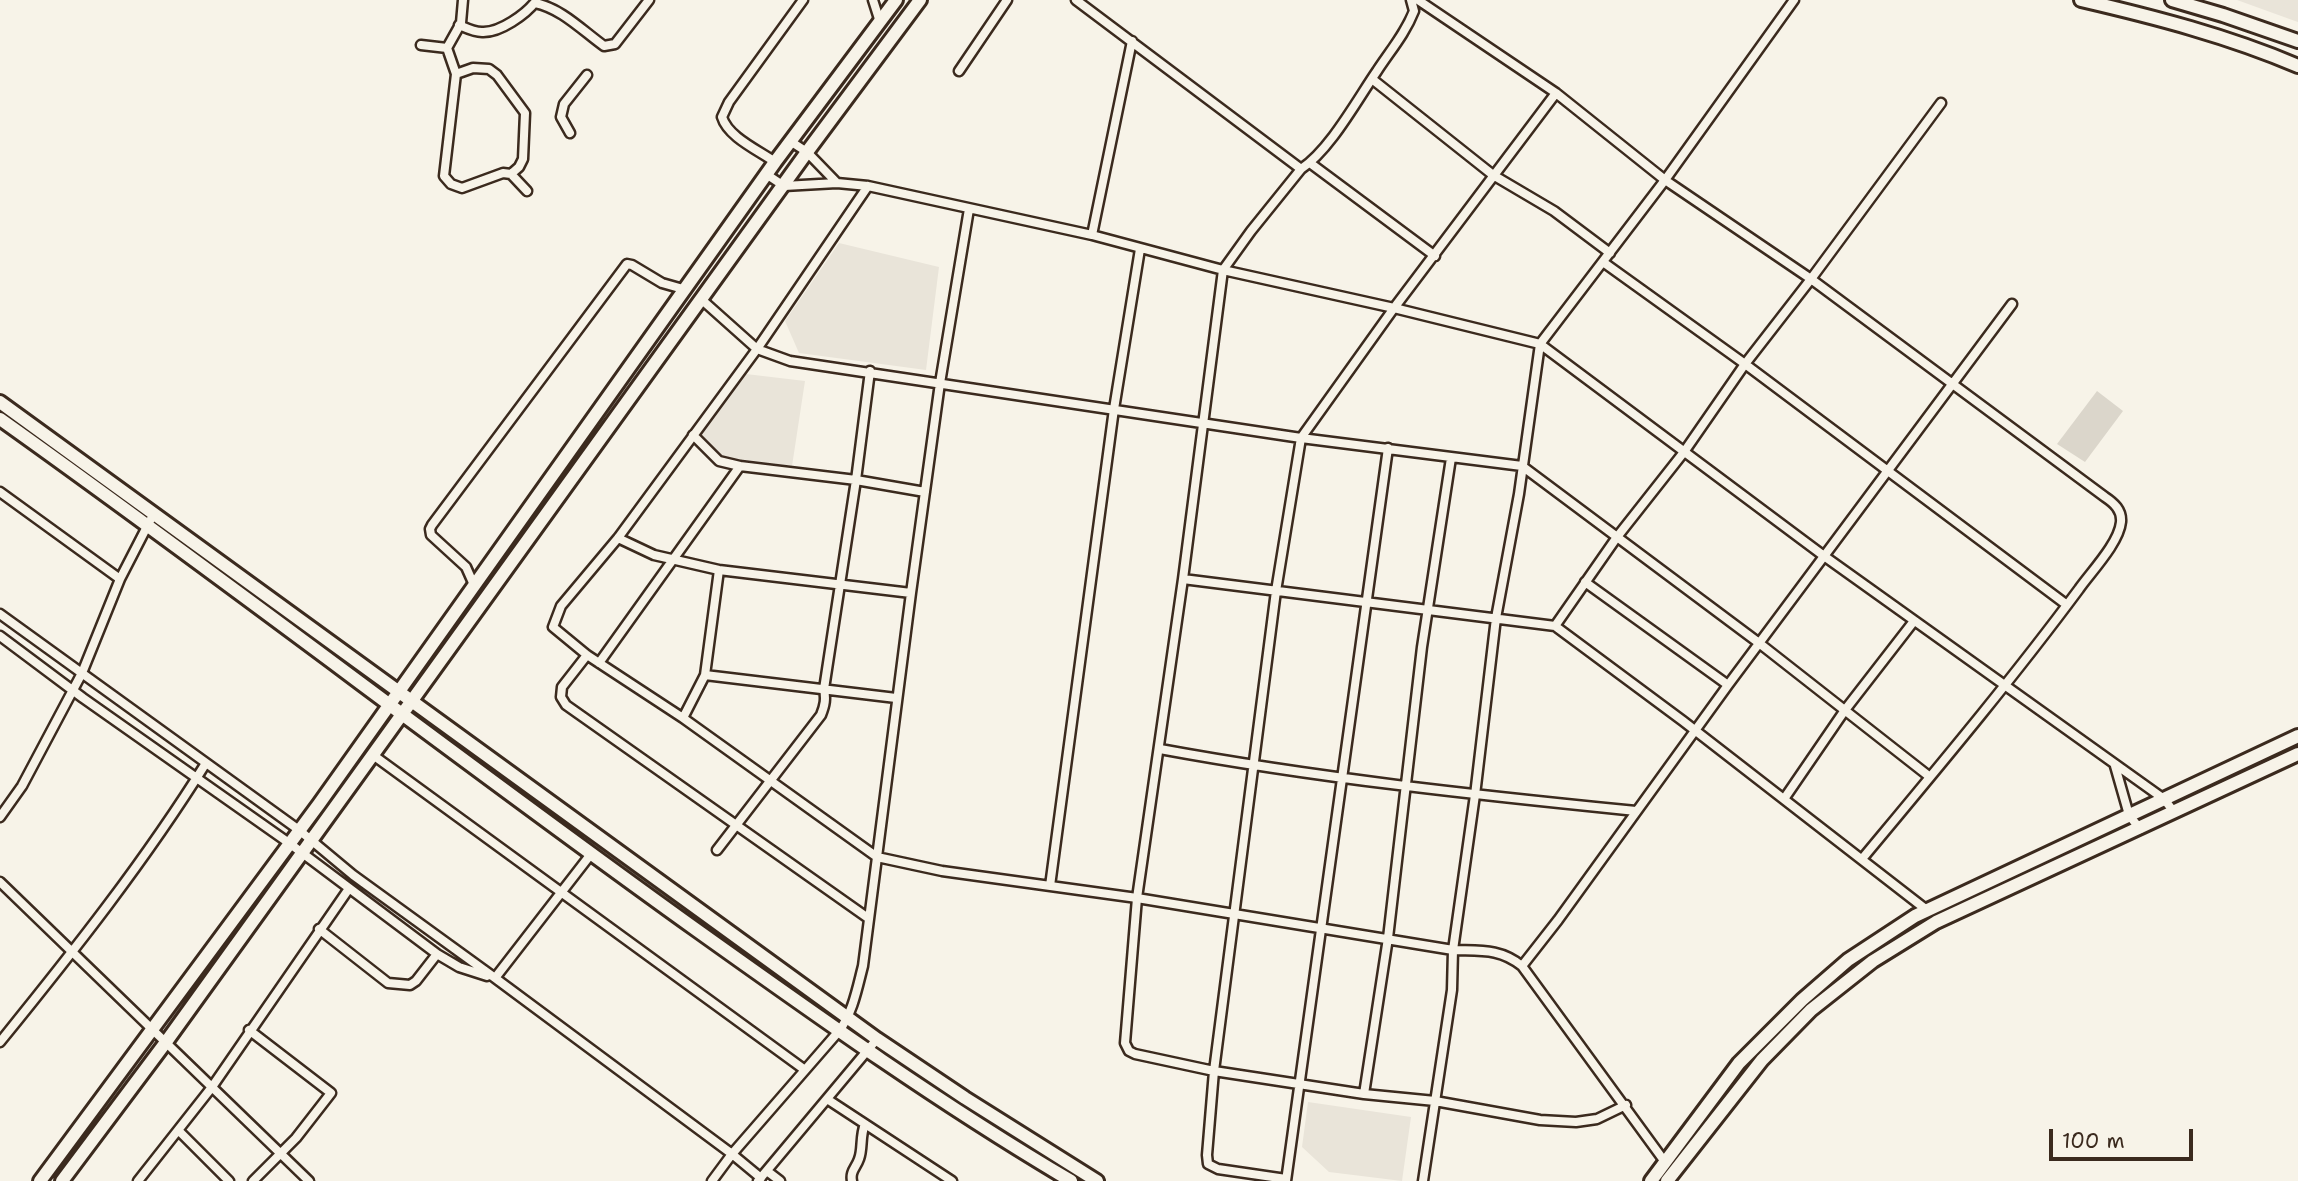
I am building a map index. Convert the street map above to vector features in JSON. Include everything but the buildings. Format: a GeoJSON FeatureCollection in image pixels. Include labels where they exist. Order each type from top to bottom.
{"type":"FeatureCollection","features":[{"type":"Feature","properties":{"kind":"main road"},"geometry":{"type":"LineString","coordinates":[[40,1181],[390,705],[683,289],[896,0]]}},
{"type":"Feature","properties":{"kind":"main road"},"geometry":{"type":"LineString","coordinates":[[62,1181],[166,1042],[807,152],[920,0]]}},
{"type":"Feature","properties":{"kind":"main road"},"geometry":{"type":"LineString","coordinates":[[2081,0],[2158,18],[2298,66]]}},
{"type":"Feature","properties":{"kind":"main road"},"geometry":{"type":"LineString","coordinates":[[2172,0],[2298,41]]}},
{"type":"Feature","properties":{"kind":"main road"},"geometry":{"type":"LineString","coordinates":[[0,402],[877,1039],[1097,1181]]}},
{"type":"Feature","properties":{"kind":"main road"},"geometry":{"type":"LineString","coordinates":[[0,419],[590,854],[867,1052],[1068,1180]]}},
{"type":"Feature","properties":{"kind":"main road"},"geometry":{"type":"LineString","coordinates":[[1651,1181],[1739,1063],[1802,1000],[1848,960],[1928,911],[2298,736]]}},
{"type":"Feature","properties":{"kind":"main road"},"geometry":{"type":"LineString","coordinates":[[1667,1181],[1762,1060],[1811,1010],[1873,961],[1936,922],[2298,754]]}},
{"type":"Feature","properties":{"kind":"main road"},"geometry":{"type":"LineString","coordinates":[[238,913],[251,922]]}},
{"type":"Feature","properties":{"kind":"street"},"geometry":{"type":"LineString","coordinates":[[463,0],[459,25],[447,48],[456,74],[444,176],[451,184],[462,188],[503,173],[511,174],[527,191]]}},
{"type":"Feature","properties":{"kind":"street"},"geometry":{"type":"LineString","coordinates":[[459,25],[480,33],[494,30],[535,2],[559,13],[604,46],[615,44],[649,0]]}},
{"type":"Feature","properties":{"kind":"street"},"geometry":{"type":"LineString","coordinates":[[775,162],[735,135],[724,125],[722,117],[729,102],[803,0]]}},
{"type":"Feature","properties":{"kind":"street"},"geometry":{"type":"LineString","coordinates":[[873,0],[880,22]]}},
{"type":"Feature","properties":{"kind":"street"},"geometry":{"type":"LineString","coordinates":[[959,71],[1007,0]]}},
{"type":"Feature","properties":{"kind":"street"},"geometry":{"type":"LineString","coordinates":[[1076,0],[1301,169]]}},
{"type":"Feature","properties":{"kind":"street"},"geometry":{"type":"LineString","coordinates":[[1411,0],[1414,11],[1411,21],[1345,119],[1310,163],[1301,169],[1223,270],[1160,749],[1137,898],[1127,1048],[1135,1054],[1214,1071],[1364,1094],[1435,1101],[1540,1120],[1576,1122],[1597,1119],[1626,1105]]}},
{"type":"Feature","properties":{"kind":"street"},"geometry":{"type":"LineString","coordinates":[[1418,0],[1556,93],[1665,180],[1811,279],[2105,497],[2120,512],[2121,521],[2115,540],[2067,605],[2006,686],[1862,859]]}},
{"type":"Feature","properties":{"kind":"street"},"geometry":{"type":"LineString","coordinates":[[1423,1181],[1452,990],[1453,950],[1496,618],[1540,344],[1665,180],[1794,0]]}},
{"type":"Feature","properties":{"kind":"street"},"geometry":{"type":"LineString","coordinates":[[1092,235],[1132,41]]}},
{"type":"Feature","properties":{"kind":"street"},"geometry":{"type":"LineString","coordinates":[[421,46],[447,48]]}},
{"type":"Feature","properties":{"kind":"street"},"geometry":{"type":"LineString","coordinates":[[456,74],[473,68],[489,69],[497,75],[525,113],[523,159],[511,174]]}},
{"type":"Feature","properties":{"kind":"street"},"geometry":{"type":"LineString","coordinates":[[570,133],[561,117],[564,103],[587,75]]}},
{"type":"Feature","properties":{"kind":"street"},"geometry":{"type":"LineString","coordinates":[[1372,79],[1493,175],[1554,211],[1610,253]]}},
{"type":"Feature","properties":{"kind":"street"},"geometry":{"type":"LineString","coordinates":[[1388,449],[1286,1180],[1218,1169],[1208,1164],[1207,1155],[1214,1071],[1276,591],[1301,438],[1394,307],[1556,93]]}},
{"type":"Feature","properties":{"kind":"street"},"geometry":{"type":"LineString","coordinates":[[1555,626],[1616,537],[1684,452],[1745,364],[1941,103]]}},
{"type":"Feature","properties":{"kind":"street"},"geometry":{"type":"LineString","coordinates":[[790,141],[807,152],[837,183]]}},
{"type":"Feature","properties":{"kind":"street"},"geometry":{"type":"LineString","coordinates":[[1310,163],[1435,256]]}},
{"type":"Feature","properties":{"kind":"street"},"geometry":{"type":"LineString","coordinates":[[766,174],[784,187],[837,183],[868,186],[1092,235],[1223,270],[1394,307],[1540,344],[1824,556],[2164,799],[2174,812]]}},
{"type":"Feature","properties":{"kind":"street"},"geometry":{"type":"LineString","coordinates":[[868,186],[757,349],[618,538],[561,606],[553,627],[587,655],[683,718],[877,857],[900,864],[1137,898],[1453,950],[1493,951],[1510,956],[1522,966],[1665,1162]]}},
{"type":"Feature","properties":{"kind":"street"},"geometry":{"type":"LineString","coordinates":[[712,1181],[849,1018],[863,966],[896,698],[940,383],[969,209]]}},
{"type":"Feature","properties":{"kind":"street"},"geometry":{"type":"LineString","coordinates":[[1050,886],[1114,409],[1140,249]]}},
{"type":"Feature","properties":{"kind":"street"},"geometry":{"type":"LineString","coordinates":[[1603,262],[1745,364],[2067,605]]}},
{"type":"Feature","properties":{"kind":"street"},"geometry":{"type":"LineString","coordinates":[[474,585],[466,567],[431,536],[432,525],[627,264],[662,283],[683,289]]}},
{"type":"Feature","properties":{"kind":"street"},"geometry":{"type":"LineString","coordinates":[[662,283],[674,302]]}},
{"type":"Feature","properties":{"kind":"street"},"geometry":{"type":"LineString","coordinates":[[701,299],[757,349],[790,361],[1301,438],[1522,467],[1759,643],[1930,777]]}},
{"type":"Feature","properties":{"kind":"street"},"geometry":{"type":"LineString","coordinates":[[1522,966],[2012,304]]}},
{"type":"Feature","properties":{"kind":"street"},"geometry":{"type":"LineString","coordinates":[[717,850],[821,715],[826,698],[824,688],[870,371]]}},
{"type":"Feature","properties":{"kind":"street"},"geometry":{"type":"LineString","coordinates":[[693,435],[719,461],[925,492]]}},
{"type":"Feature","properties":{"kind":"street"},"geometry":{"type":"LineString","coordinates":[[1364,1094],[1388,938],[1405,786],[1451,458]]}},
{"type":"Feature","properties":{"kind":"street"},"geometry":{"type":"LineString","coordinates":[[599,663],[740,466]]}},
{"type":"Feature","properties":{"kind":"street"},"geometry":{"type":"LineString","coordinates":[[0,492],[120,579]]}},
{"type":"Feature","properties":{"kind":"street"},"geometry":{"type":"LineString","coordinates":[[0,817],[22,786],[73,691],[120,579],[154,513]]}},
{"type":"Feature","properties":{"kind":"street"},"geometry":{"type":"LineString","coordinates":[[618,538],[654,555],[719,570],[911,593]]}},
{"type":"Feature","properties":{"kind":"street"},"geometry":{"type":"LineString","coordinates":[[466,567],[486,568]]}},
{"type":"Feature","properties":{"kind":"street"},"geometry":{"type":"LineString","coordinates":[[683,718],[705,675],[719,570]]}},
{"type":"Feature","properties":{"kind":"street"},"geometry":{"type":"LineString","coordinates":[[1183,579],[1555,626],[1695,730],[1928,911]]}},
{"type":"Feature","properties":{"kind":"street"},"geometry":{"type":"LineString","coordinates":[[1585,582],[1728,685]]}},
{"type":"Feature","properties":{"kind":"street"},"geometry":{"type":"LineString","coordinates":[[0,614],[299,830],[310,841],[762,1177],[780,1181]]}},
{"type":"Feature","properties":{"kind":"street"},"geometry":{"type":"LineString","coordinates":[[1784,799],[1845,710],[1914,621]]}},
{"type":"Feature","properties":{"kind":"street"},"geometry":{"type":"LineString","coordinates":[[0,636],[73,691],[289,843],[348,890],[437,954],[459,967],[495,978]]}},
{"type":"Feature","properties":{"kind":"street"},"geometry":{"type":"LineString","coordinates":[[587,655],[562,687],[561,697],[566,705],[868,918]]}},
{"type":"Feature","properties":{"kind":"street"},"geometry":{"type":"LineString","coordinates":[[705,675],[896,698]]}},
{"type":"Feature","properties":{"kind":"street"},"geometry":{"type":"LineString","coordinates":[[1160,749],[1340,778],[1636,811]]}},
{"type":"Feature","properties":{"kind":"street"},"geometry":{"type":"LineString","coordinates":[[373,755],[805,1070]]}},
{"type":"Feature","properties":{"kind":"street"},"geometry":{"type":"LineString","coordinates":[[0,1042],[73,952],[206,763]]}},
{"type":"Feature","properties":{"kind":"street"},"geometry":{"type":"LineString","coordinates":[[2115,766],[2129,815],[2140,829]]}},
{"type":"Feature","properties":{"kind":"street"},"geometry":{"type":"LineString","coordinates":[[495,978],[590,854]]}},
{"type":"Feature","properties":{"kind":"street"},"geometry":{"type":"LineString","coordinates":[[0,882],[309,1181]]}},
{"type":"Feature","properties":{"kind":"street"},"geometry":{"type":"LineString","coordinates":[[139,1181],[212,1087],[348,890]]}},
{"type":"Feature","properties":{"kind":"street"},"geometry":{"type":"LineString","coordinates":[[319,929],[388,983],[410,985],[437,954]]}},
{"type":"Feature","properties":{"kind":"street"},"geometry":{"type":"LineString","coordinates":[[249,1030],[331,1093],[281,1154],[253,1181]]}},
{"type":"Feature","properties":{"kind":"street"},"geometry":{"type":"LineString","coordinates":[[762,1177],[877,1039]]}},
{"type":"Feature","properties":{"kind":"street"},"geometry":{"type":"LineString","coordinates":[[827,1099],[952,1181]]}},
{"type":"Feature","properties":{"kind":"street"},"geometry":{"type":"LineString","coordinates":[[852,1181],[852,1171],[860,1157],[861,1136],[865,1124]]}},
{"type":"Feature","properties":{"kind":"street"},"geometry":{"type":"LineString","coordinates":[[178,1130],[229,1181]]}},
{"type":"Feature","properties":{"kind":"shaded area"},"geometry":{"type":"Polygon","coordinates":[[[2237,0],[2298,0],[2298,22],[2295,21],[2237,0]]]}},
{"type":"Feature","properties":{"kind":"shaded area"},"geometry":{"type":"Polygon","coordinates":[[[839,243],[939,267],[926,370],[799,353],[785,321],[839,243]]]}},
{"type":"Feature","properties":{"kind":"shaded area"},"geometry":{"type":"Polygon","coordinates":[[[746,374],[805,381],[792,466],[724,457],[700,435],[746,374]]]}},
{"type":"Feature","properties":{"kind":"shaded area"},"geometry":{"type":"Polygon","coordinates":[[[2097,391],[2123,411],[2085,462],[2057,444],[2097,391]]]}},
{"type":"Feature","properties":{"kind":"shaded area"},"geometry":{"type":"Polygon","coordinates":[[[1308,1102],[1411,1117],[1402,1181],[1329,1172],[1302,1147],[1308,1102]]]}}]}
